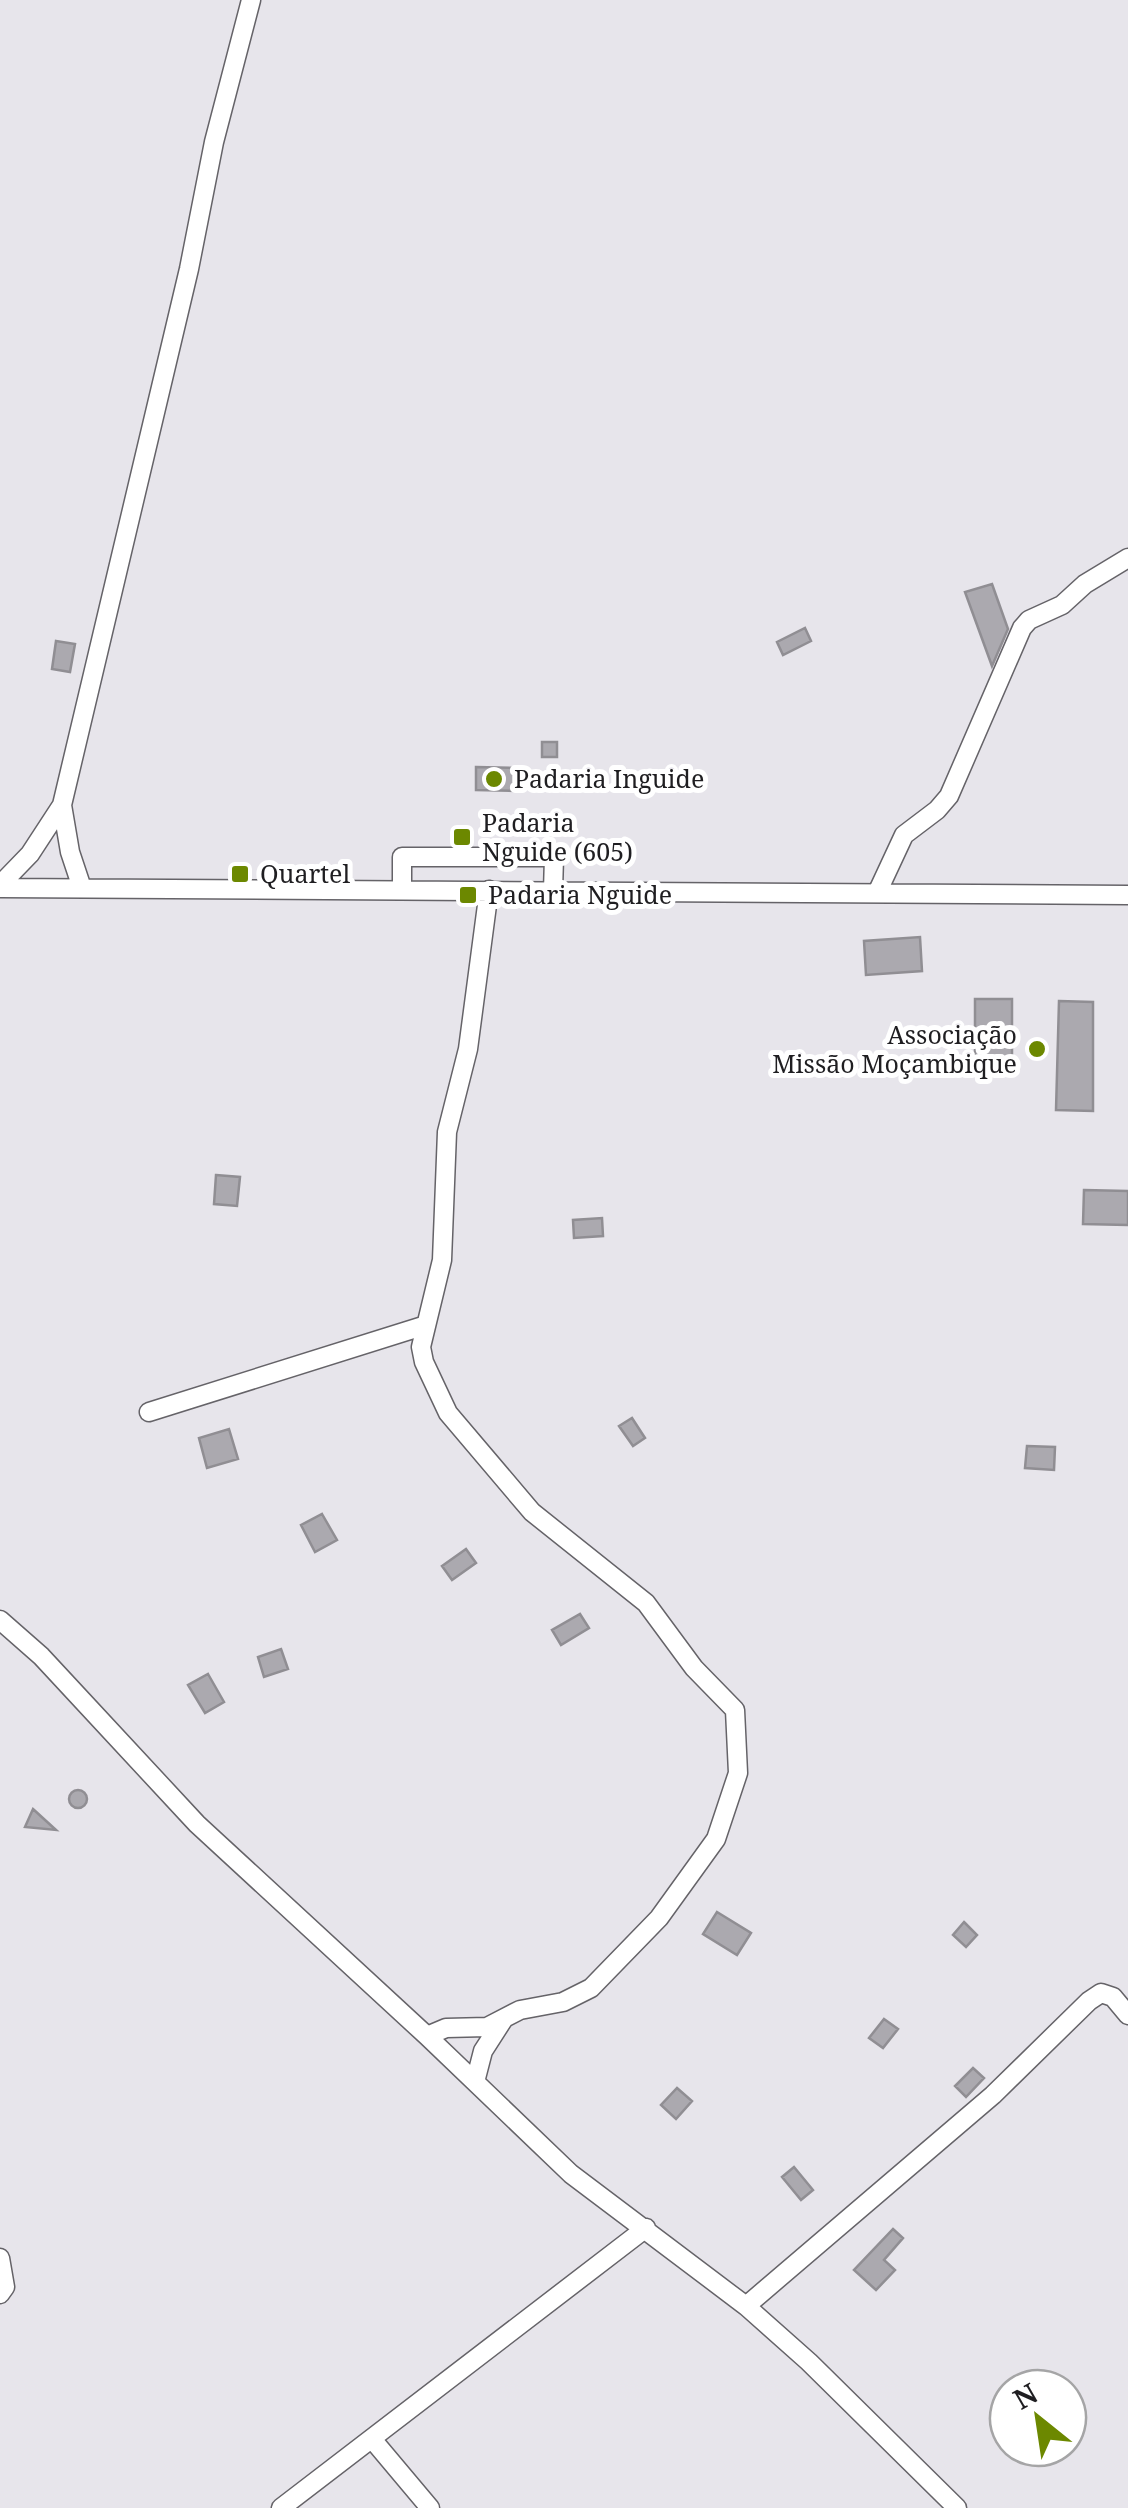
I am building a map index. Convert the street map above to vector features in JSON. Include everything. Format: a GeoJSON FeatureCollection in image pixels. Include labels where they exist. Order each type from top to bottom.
{"type":"FeatureCollection","features":[{"type":"Feature","properties":{"kind":"street"},"geometry":{"type":"LineString","coordinates":[[0,887],[30,854],[62,806],[190,269],[214,142],[251,0]]}},
{"type":"Feature","properties":{"kind":"street"},"geometry":{"type":"LineString","coordinates":[[877,893],[904,835],[938,810],[949,796],[1022,628],[1128,558]]}},
{"type":"Feature","properties":{"kind":"street"},"geometry":{"type":"LineString","coordinates":[[62,806],[70,852],[82,888]]}},
{"type":"Feature","properties":{"kind":"street"},"geometry":{"type":"LineString","coordinates":[[402,890],[402,856],[554,857],[553,891]]}},
{"type":"Feature","properties":{"kind":"street"},"geometry":{"type":"LineString","coordinates":[[0,887],[1128,895]]}},
{"type":"Feature","properties":{"kind":"street"},"geometry":{"type":"LineString","coordinates":[[427,2036],[446,2028],[487,2027],[520,2010],[563,2002],[592,1988],[659,1918],[716,1840],[738,1773],[735,1710],[694,1668],[646,1603],[546,1526],[448,1412],[424,1362],[421,1347],[442,1260],[447,1132],[468,1049],[489,890]]}},
{"type":"Feature","properties":{"kind":"street"},"geometry":{"type":"LineString","coordinates":[[149,1412],[426,1324]]}},
{"type":"Feature","properties":{"kind":"street"},"geometry":{"type":"LineString","coordinates":[[0,1620],[41,1656],[196,1824],[571,2174],[746,2306],[810,2362],[957,2508]]}},
{"type":"Feature","properties":{"kind":"street"},"geometry":{"type":"LineString","coordinates":[[746,2306],[993,2095],[1089,2001],[1101,1993],[1114,1997],[1128,2015]]}},
{"type":"Feature","properties":{"kind":"street"},"geometry":{"type":"LineString","coordinates":[[475,2082],[483,2051],[506,2016]]}},
{"type":"Feature","properties":{"kind":"street"},"geometry":{"type":"LineString","coordinates":[[280,2508],[646,2228]]}},
{"type":"Feature","properties":{"kind":"street"},"geometry":{"type":"LineString","coordinates":[[0,2258],[5,2288],[0,2294]]}},
{"type":"Feature","properties":{"kind":"street"},"geometry":{"type":"LineString","coordinates":[[372,2439],[430,2508]]}},
{"type":"Feature","properties":{"kind":"building"},"geometry":{"type":"Polygon","coordinates":[[[992,584],[1008,629],[992,666],[965,592],[992,584]]]}},
{"type":"Feature","properties":{"kind":"building"},"geometry":{"type":"Polygon","coordinates":[[[805,628],[811,641],[783,655],[777,642],[805,628]]]}},
{"type":"Feature","properties":{"kind":"building"},"geometry":{"type":"Polygon","coordinates":[[[56,641],[75,644],[70,672],[52,669],[56,641]]]}},
{"type":"Feature","properties":{"kind":"building"},"geometry":{"type":"Polygon","coordinates":[[[542,742],[557,742],[557,757],[542,757],[542,742]]]}},
{"type":"Feature","properties":{"kind":"building"},"geometry":{"type":"Polygon","coordinates":[[[476,767],[518,768],[517,791],[476,790],[476,767]]]}},
{"type":"Feature","properties":{"kind":"building"},"geometry":{"type":"Polygon","coordinates":[[[920,937],[922,971],[866,975],[864,941],[920,937]]]}},
{"type":"Feature","properties":{"kind":"building"},"geometry":{"type":"Polygon","coordinates":[[[975,999],[1012,999],[1012,1071],[975,1071],[975,999]]]}},
{"type":"Feature","properties":{"kind":"building"},"geometry":{"type":"Polygon","coordinates":[[[1059,1001],[1093,1002],[1093,1111],[1056,1110],[1059,1001]]]}},
{"type":"Feature","properties":{"kind":"building"},"geometry":{"type":"Polygon","coordinates":[[[216,1175],[240,1177],[237,1206],[214,1204],[216,1175]]]}},
{"type":"Feature","properties":{"kind":"building"},"geometry":{"type":"Polygon","coordinates":[[[1084,1190],[1128,1191],[1128,1225],[1083,1224],[1084,1190]]]}},
{"type":"Feature","properties":{"kind":"building"},"geometry":{"type":"Polygon","coordinates":[[[602,1218],[603,1236],[574,1238],[573,1220],[602,1218]]]}},
{"type":"Feature","properties":{"kind":"building"},"geometry":{"type":"Polygon","coordinates":[[[632,1418],[645,1438],[633,1446],[619,1426],[632,1418]]]}},
{"type":"Feature","properties":{"kind":"building"},"geometry":{"type":"Polygon","coordinates":[[[229,1429],[238,1459],[207,1468],[199,1438],[229,1429]]]}},
{"type":"Feature","properties":{"kind":"building"},"geometry":{"type":"Polygon","coordinates":[[[1027,1446],[1055,1447],[1054,1470],[1025,1468],[1027,1446]]]}},
{"type":"Feature","properties":{"kind":"building"},"geometry":{"type":"Polygon","coordinates":[[[322,1514],[337,1540],[315,1552],[301,1525],[322,1514]]]}},
{"type":"Feature","properties":{"kind":"building"},"geometry":{"type":"Polygon","coordinates":[[[466,1549],[476,1563],[452,1580],[442,1566],[466,1549]]]}},
{"type":"Feature","properties":{"kind":"building"},"geometry":{"type":"Polygon","coordinates":[[[580,1614],[589,1628],[561,1645],[552,1630],[580,1614]]]}},
{"type":"Feature","properties":{"kind":"building"},"geometry":{"type":"Polygon","coordinates":[[[281,1649],[288,1669],[264,1677],[258,1657],[281,1649]]]}},
{"type":"Feature","properties":{"kind":"building"},"geometry":{"type":"Polygon","coordinates":[[[208,1674],[224,1702],[205,1713],[188,1685],[208,1674]]]}},
{"type":"Feature","properties":{"kind":"building"},"geometry":{"type":"Polygon","coordinates":[[[78,1790],[85,1792],[85,1806],[78,1808],[71,1806],[69,1799],[71,1792],[78,1790]]]}},
{"type":"Feature","properties":{"kind":"building"},"geometry":{"type":"Polygon","coordinates":[[[33,1809],[56,1830],[25,1827],[33,1809]]]}},
{"type":"Feature","properties":{"kind":"building"},"geometry":{"type":"Polygon","coordinates":[[[717,1912],[751,1933],[737,1955],[703,1934],[717,1912]]]}},
{"type":"Feature","properties":{"kind":"building"},"geometry":{"type":"Polygon","coordinates":[[[964,1922],[977,1935],[966,1947],[953,1935],[964,1922]]]}},
{"type":"Feature","properties":{"kind":"building"},"geometry":{"type":"Polygon","coordinates":[[[884,2019],[898,2029],[883,2048],[869,2038],[884,2019]]]}},
{"type":"Feature","properties":{"kind":"building"},"geometry":{"type":"Polygon","coordinates":[[[973,2068],[984,2078],[966,2097],[955,2086],[973,2068]]]}},
{"type":"Feature","properties":{"kind":"building"},"geometry":{"type":"Polygon","coordinates":[[[677,2088],[692,2101],[676,2119],[661,2105],[677,2088]]]}},
{"type":"Feature","properties":{"kind":"building"},"geometry":{"type":"Polygon","coordinates":[[[794,2167],[813,2190],[801,2200],[782,2177],[794,2167]]]}},
{"type":"Feature","properties":{"kind":"building"},"geometry":{"type":"Polygon","coordinates":[[[893,2229],[903,2238],[884,2260],[895,2270],[876,2290],[854,2270],[893,2229]]]}},
{"type":"Feature","properties":{"kind":"place","name":"Padaria Inguide"},"geometry":{"type":"Point","coordinates":[494,779]}},
{"type":"Feature","properties":{"kind":"place","name":"Padaria Nguide (605)"},"geometry":{"type":"Point","coordinates":[462,837]}},
{"type":"Feature","properties":{"kind":"place","name":"Quartel"},"geometry":{"type":"Point","coordinates":[240,874]}},
{"type":"Feature","properties":{"kind":"place","name":"Padaria Nguide"},"geometry":{"type":"Point","coordinates":[468,895]}},
{"type":"Feature","properties":{"kind":"place","name":"Associação Missão Moçambique"},"geometry":{"type":"Point","coordinates":[1037,1049]}}]}
